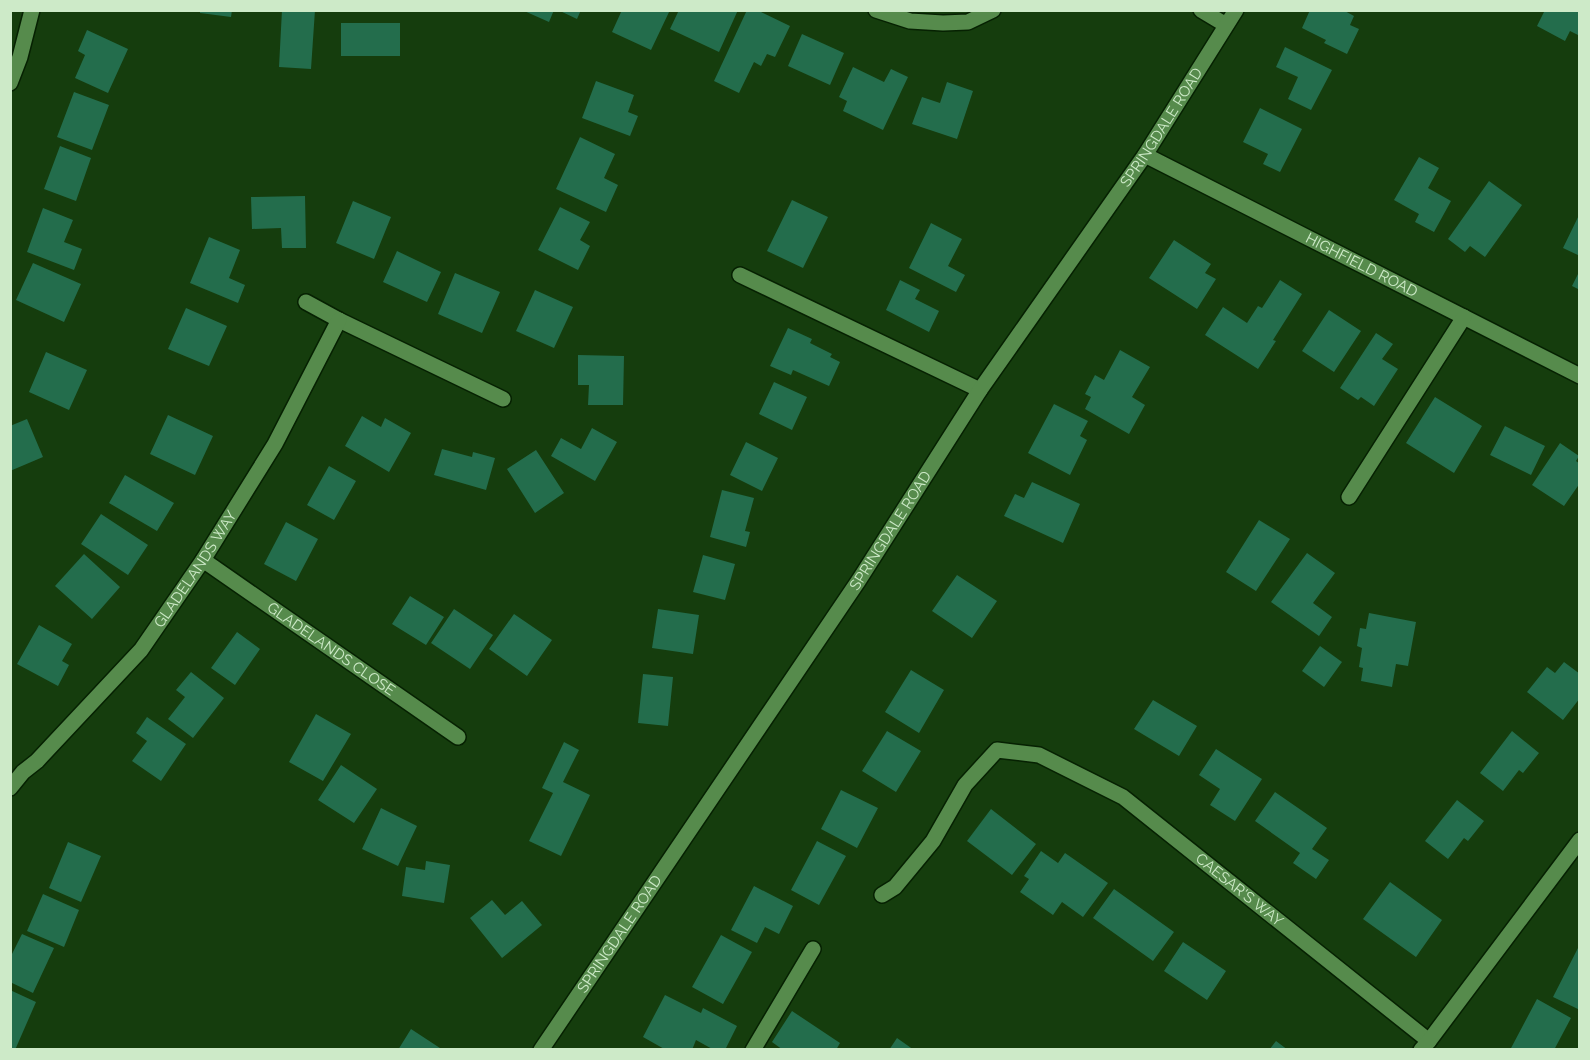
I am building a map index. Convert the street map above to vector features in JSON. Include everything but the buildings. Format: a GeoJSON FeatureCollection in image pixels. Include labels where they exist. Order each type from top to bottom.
{"type":"FeatureCollection","features":[{"type":"Feature","properties":{"kind":"street"},"geometry":{"type":"LineString","coordinates":[[10,83],[20,57],[32,10]]}},
{"type":"Feature","properties":{"kind":"street"},"geometry":{"type":"LineString","coordinates":[[876,10],[910,21],[943,23],[968,22],[993,10]]}},
{"type":"Feature","properties":{"kind":"street"},"geometry":{"type":"LineString","coordinates":[[1201,10],[1226,25]]}},
{"type":"Feature","properties":{"kind":"street","name":"SPRINGDALE ROAD"},"geometry":{"type":"LineString","coordinates":[[542,1050],[859,580],[980,390],[1144,155],[1236,10]]}},
{"type":"Feature","properties":{"kind":"street","name":"HIGHFIELD ROAD"},"geometry":{"type":"LineString","coordinates":[[1144,155],[1580,376]]}},
{"type":"Feature","properties":{"kind":"street"},"geometry":{"type":"LineString","coordinates":[[740,275],[980,390]]}},
{"type":"Feature","properties":{"kind":"street"},"geometry":{"type":"LineString","coordinates":[[306,302],[503,399]]}},
{"type":"Feature","properties":{"kind":"street"},"geometry":{"type":"LineString","coordinates":[[1349,497],[1464,317]]}},
{"type":"Feature","properties":{"kind":"street","name":"GLADELANDS WAY"},"geometry":{"type":"LineString","coordinates":[[10,788],[17,768],[37,761],[141,650],[203,560],[275,444],[339,320]]}},
{"type":"Feature","properties":{"kind":"street","name":"GLADELANDS CLOSE"},"geometry":{"type":"LineString","coordinates":[[203,560],[458,737]]}},
{"type":"Feature","properties":{"kind":"street","name":"CAESAR'S WAY"},"geometry":{"type":"LineString","coordinates":[[882,895],[896,887],[933,841],[965,785],[997,750],[1039,755],[1123,797],[1425,1045],[1580,840]]}},
{"type":"Feature","properties":{"kind":"street"},"geometry":{"type":"LineString","coordinates":[[753,1050],[813,949]]}}]}
